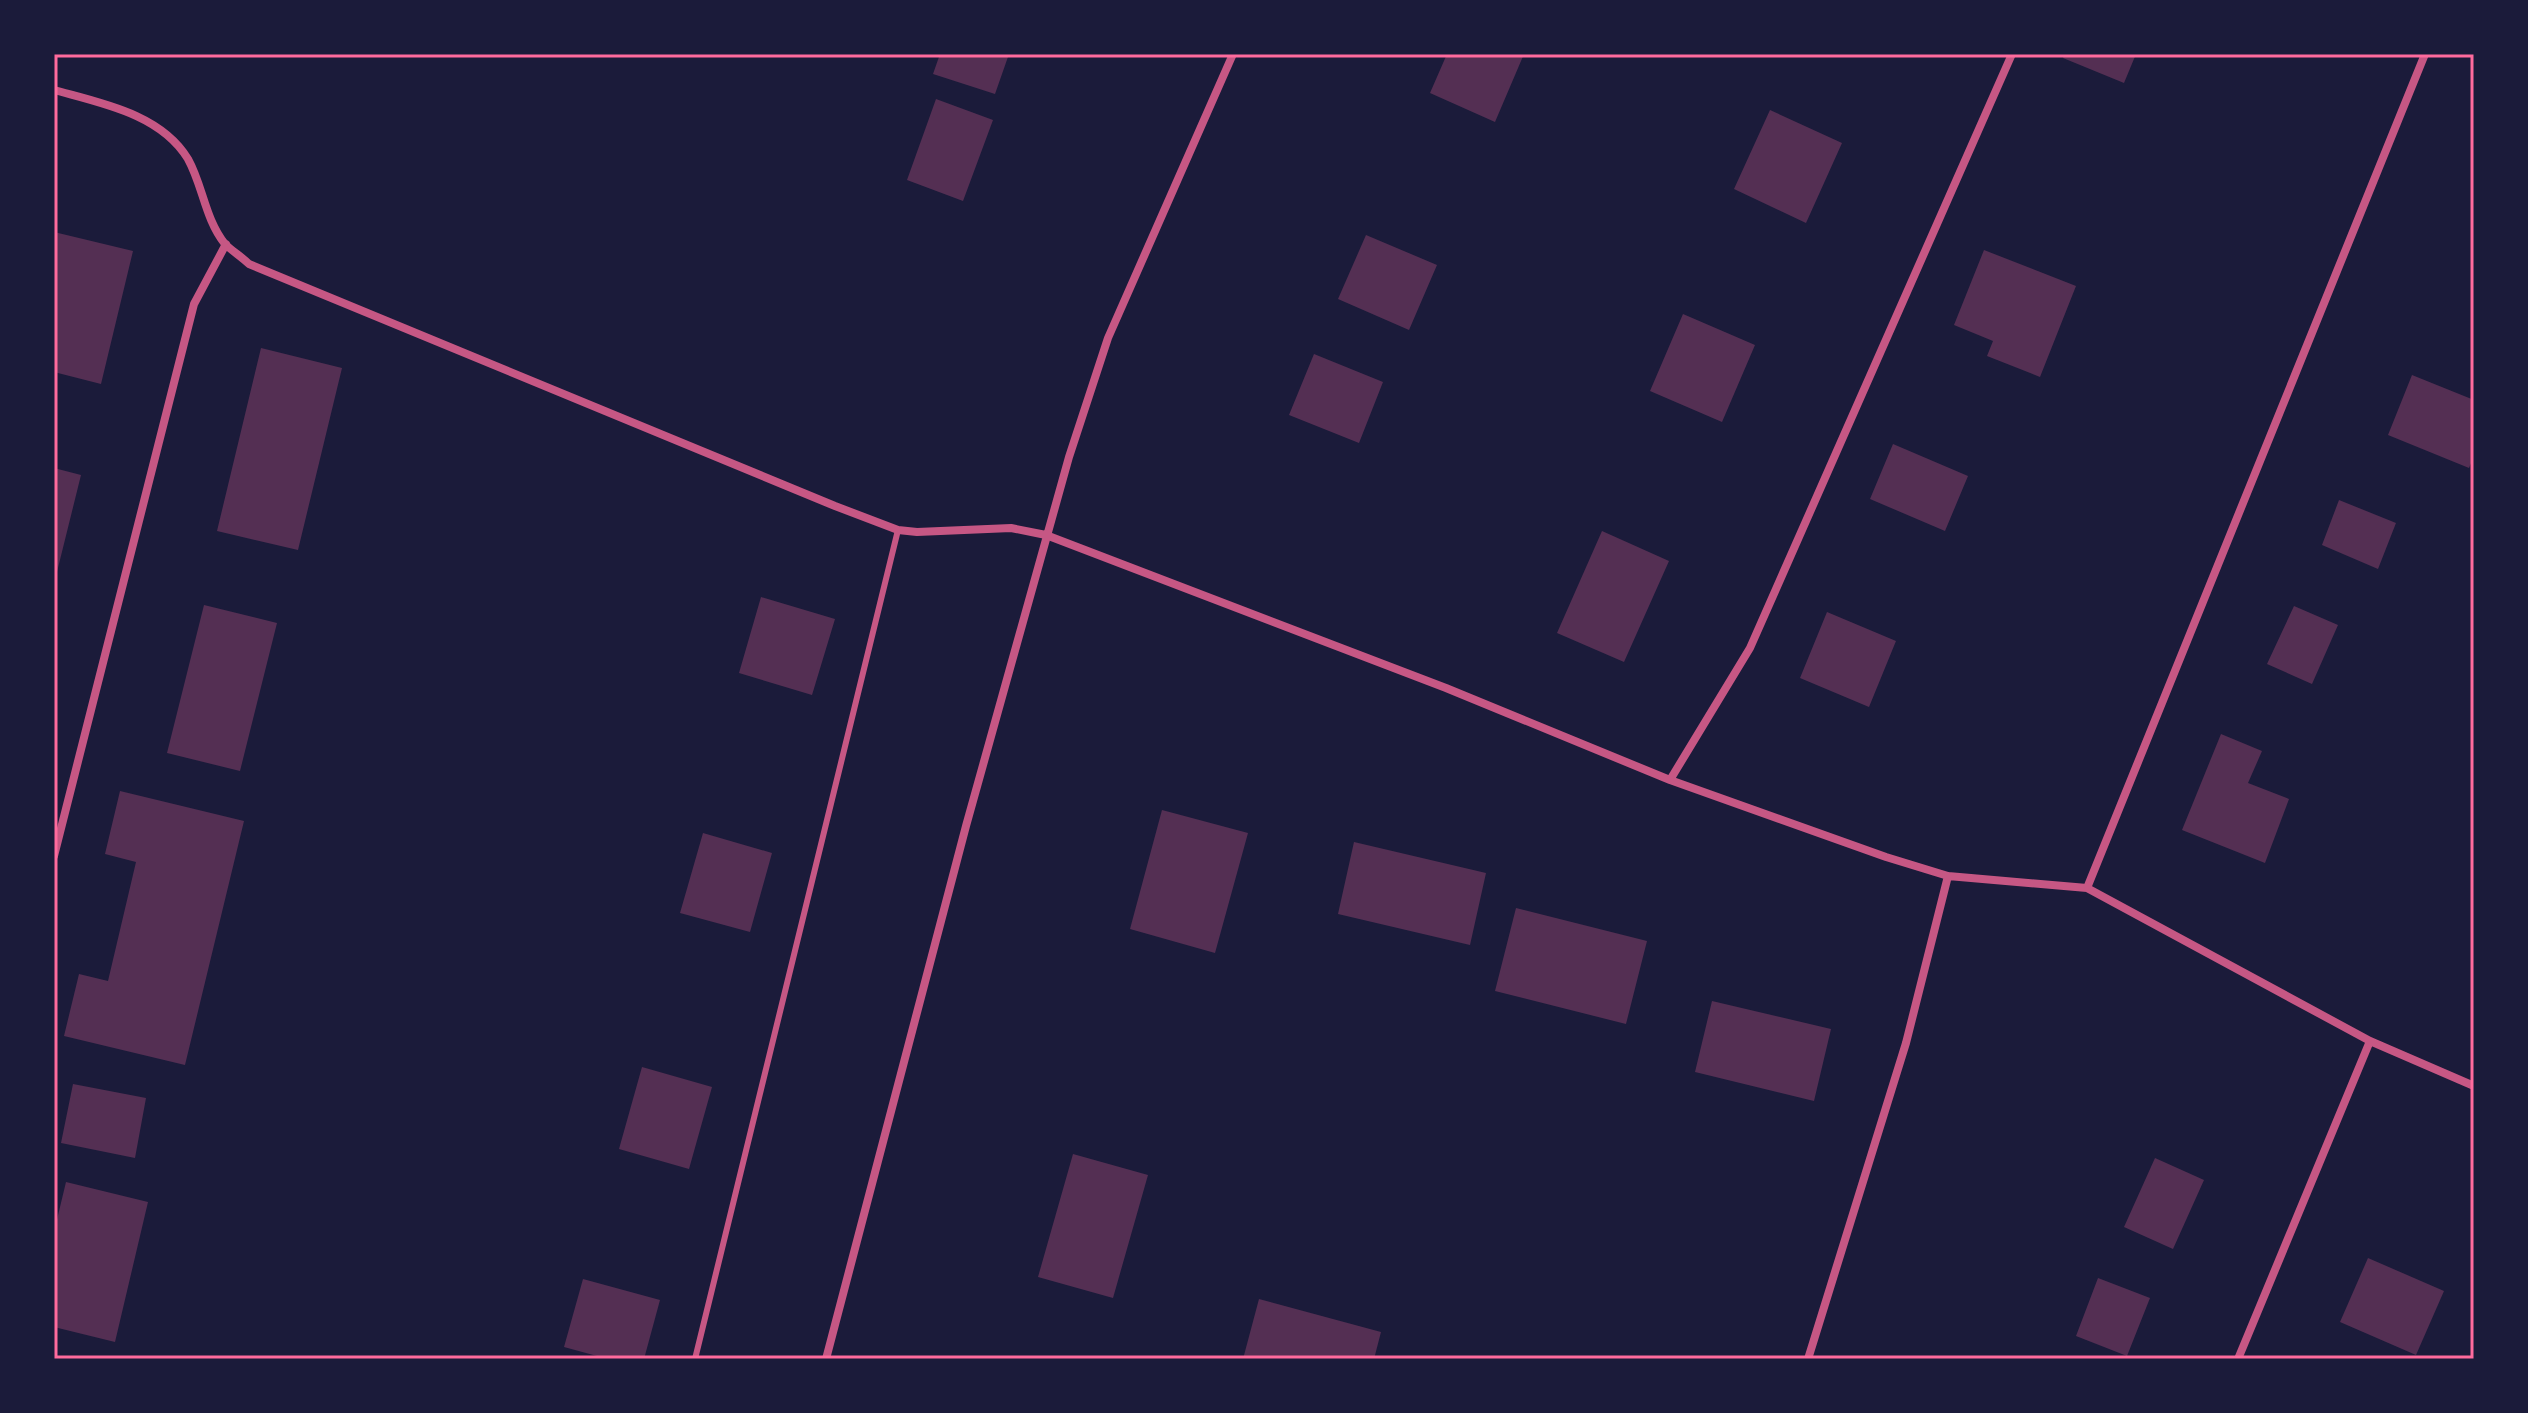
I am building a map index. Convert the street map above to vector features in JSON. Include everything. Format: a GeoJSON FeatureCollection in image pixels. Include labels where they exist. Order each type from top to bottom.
{"type":"FeatureCollection","features":[{"type":"Feature","properties":{"kind":"street"},"geometry":{"type":"LineString","coordinates":[[826,1359],[1046,535],[1108,338],[1233,54]]}},
{"type":"Feature","properties":{"kind":"street"},"geometry":{"type":"LineString","coordinates":[[1670,780],[1750,648],[2012,54]]}},
{"type":"Feature","properties":{"kind":"street"},"geometry":{"type":"LineString","coordinates":[[2087,888],[2425,54]]}},
{"type":"Feature","properties":{"kind":"street"},"geometry":{"type":"LineString","coordinates":[[54,90],[115,107],[163,130],[187,158],[211,221],[226,244],[249,264],[820,500],[898,530],[1011,528],[1046,535],[1446,688],[1670,780],[1886,857],[1948,876],[2087,888],[2370,1041],[2474,1086]]}},
{"type":"Feature","properties":{"kind":"street"},"geometry":{"type":"LineString","coordinates":[[54,856],[194,304],[226,244]]}},
{"type":"Feature","properties":{"kind":"street"},"geometry":{"type":"LineString","coordinates":[[1808,1359],[1906,1043],[1948,876]]}},
{"type":"Feature","properties":{"kind":"street"},"geometry":{"type":"LineString","coordinates":[[2238,1359],[2370,1041]]}},
{"type":"Feature","properties":{"kind":"lane"},"geometry":{"type":"LineString","coordinates":[[695,1359],[898,530]]}},
{"type":"Feature","properties":{"kind":"building"},"geometry":{"type":"Polygon","coordinates":[[[940,54],[1009,54],[995,94],[933,74],[940,54]]]}},
{"type":"Feature","properties":{"kind":"building"},"geometry":{"type":"Polygon","coordinates":[[[1447,54],[1524,54],[1495,122],[1430,93],[1447,54]]]}},
{"type":"Feature","properties":{"kind":"building"},"geometry":{"type":"Polygon","coordinates":[[[2065,54],[2136,54],[2124,83],[2063,58],[2065,54]]]}},
{"type":"Feature","properties":{"kind":"building"},"geometry":{"type":"Polygon","coordinates":[[[936,99],[993,120],[963,201],[907,180],[936,99]]]}},
{"type":"Feature","properties":{"kind":"building"},"geometry":{"type":"Polygon","coordinates":[[[1770,110],[1842,143],[1806,223],[1734,189],[1770,110]]]}},
{"type":"Feature","properties":{"kind":"building"},"geometry":{"type":"Polygon","coordinates":[[[54,232],[133,251],[101,384],[54,372],[54,232]]]}},
{"type":"Feature","properties":{"kind":"building"},"geometry":{"type":"Polygon","coordinates":[[[1366,235],[1437,265],[1409,330],[1338,299],[1366,235]]]}},
{"type":"Feature","properties":{"kind":"building"},"geometry":{"type":"Polygon","coordinates":[[[1984,250],[2076,286],[2040,377],[1987,356],[1993,341],[1954,325],[1984,250]]]}},
{"type":"Feature","properties":{"kind":"building"},"geometry":{"type":"Polygon","coordinates":[[[1683,314],[1755,345],[1722,422],[1650,391],[1683,314]]]}},
{"type":"Feature","properties":{"kind":"building"},"geometry":{"type":"Polygon","coordinates":[[[261,348],[342,368],[298,550],[217,531],[261,348]]]}},
{"type":"Feature","properties":{"kind":"building"},"geometry":{"type":"Polygon","coordinates":[[[1314,354],[1383,382],[1359,443],[1289,415],[1314,354]]]}},
{"type":"Feature","properties":{"kind":"building"},"geometry":{"type":"Polygon","coordinates":[[[2412,375],[2474,400],[2474,456],[2469,468],[2388,435],[2412,375]]]}},
{"type":"Feature","properties":{"kind":"building"},"geometry":{"type":"Polygon","coordinates":[[[1893,444],[1968,476],[1945,531],[1870,499],[1893,444]]]}},
{"type":"Feature","properties":{"kind":"building"},"geometry":{"type":"Polygon","coordinates":[[[54,468],[81,475],[55,580],[54,580],[54,468]]]}},
{"type":"Feature","properties":{"kind":"building"},"geometry":{"type":"Polygon","coordinates":[[[2339,500],[2396,523],[2378,569],[2322,545],[2339,500]]]}},
{"type":"Feature","properties":{"kind":"building"},"geometry":{"type":"Polygon","coordinates":[[[1602,531],[1669,561],[1624,662],[1557,633],[1602,531]]]}},
{"type":"Feature","properties":{"kind":"building"},"geometry":{"type":"Polygon","coordinates":[[[761,597],[835,619],[812,695],[739,673],[761,597]]]}},
{"type":"Feature","properties":{"kind":"building"},"geometry":{"type":"Polygon","coordinates":[[[204,605],[277,623],[240,771],[167,753],[204,605]]]}},
{"type":"Feature","properties":{"kind":"building"},"geometry":{"type":"Polygon","coordinates":[[[2294,606],[2338,625],[2312,684],[2267,664],[2294,606]]]}},
{"type":"Feature","properties":{"kind":"building"},"geometry":{"type":"Polygon","coordinates":[[[1827,612],[1896,641],[1869,707],[1800,678],[1827,612]]]}},
{"type":"Feature","properties":{"kind":"building"},"geometry":{"type":"Polygon","coordinates":[[[2221,734],[2262,751],[2248,783],[2289,799],[2265,863],[2182,830],[2221,734]]]}},
{"type":"Feature","properties":{"kind":"building"},"geometry":{"type":"Polygon","coordinates":[[[120,791],[244,821],[185,1065],[64,1036],[79,974],[108,981],[136,862],[105,854],[120,791]]]}},
{"type":"Feature","properties":{"kind":"building"},"geometry":{"type":"Polygon","coordinates":[[[1162,810],[1248,833],[1215,953],[1130,929],[1162,810]]]}},
{"type":"Feature","properties":{"kind":"building"},"geometry":{"type":"Polygon","coordinates":[[[703,833],[772,853],[750,932],[680,913],[703,833]]]}},
{"type":"Feature","properties":{"kind":"building"},"geometry":{"type":"Polygon","coordinates":[[[1354,842],[1486,873],[1470,945],[1338,914],[1354,842]]]}},
{"type":"Feature","properties":{"kind":"building"},"geometry":{"type":"Polygon","coordinates":[[[1516,908],[1647,941],[1626,1024],[1495,991],[1516,908]]]}},
{"type":"Feature","properties":{"kind":"building"},"geometry":{"type":"Polygon","coordinates":[[[1712,1001],[1831,1029],[1814,1101],[1695,1072],[1712,1001]]]}},
{"type":"Feature","properties":{"kind":"building"},"geometry":{"type":"Polygon","coordinates":[[[642,1067],[712,1087],[689,1169],[619,1149],[642,1067]]]}},
{"type":"Feature","properties":{"kind":"building"},"geometry":{"type":"Polygon","coordinates":[[[73,1084],[146,1098],[135,1158],[61,1143],[73,1084]]]}},
{"type":"Feature","properties":{"kind":"building"},"geometry":{"type":"Polygon","coordinates":[[[1073,1154],[1148,1175],[1113,1298],[1038,1277],[1073,1154]]]}},
{"type":"Feature","properties":{"kind":"building"},"geometry":{"type":"Polygon","coordinates":[[[2155,1158],[2204,1180],[2173,1249],[2124,1227],[2155,1158]]]}},
{"type":"Feature","properties":{"kind":"building"},"geometry":{"type":"Polygon","coordinates":[[[66,1182],[148,1202],[115,1342],[54,1327],[54,1232],[66,1182]]]}},
{"type":"Feature","properties":{"kind":"building"},"geometry":{"type":"Polygon","coordinates":[[[2368,1258],[2444,1291],[2416,1355],[2340,1322],[2368,1258]]]}},
{"type":"Feature","properties":{"kind":"building"},"geometry":{"type":"Polygon","coordinates":[[[2098,1278],[2150,1298],[2127,1356],[2076,1336],[2098,1278]]]}},
{"type":"Feature","properties":{"kind":"building"},"geometry":{"type":"Polygon","coordinates":[[[583,1279],[660,1300],[644,1359],[608,1359],[564,1347],[583,1279]]]}},
{"type":"Feature","properties":{"kind":"building"},"geometry":{"type":"Polygon","coordinates":[[[1259,1299],[1381,1332],[1374,1359],[1243,1359],[1259,1299]]]}}]}
